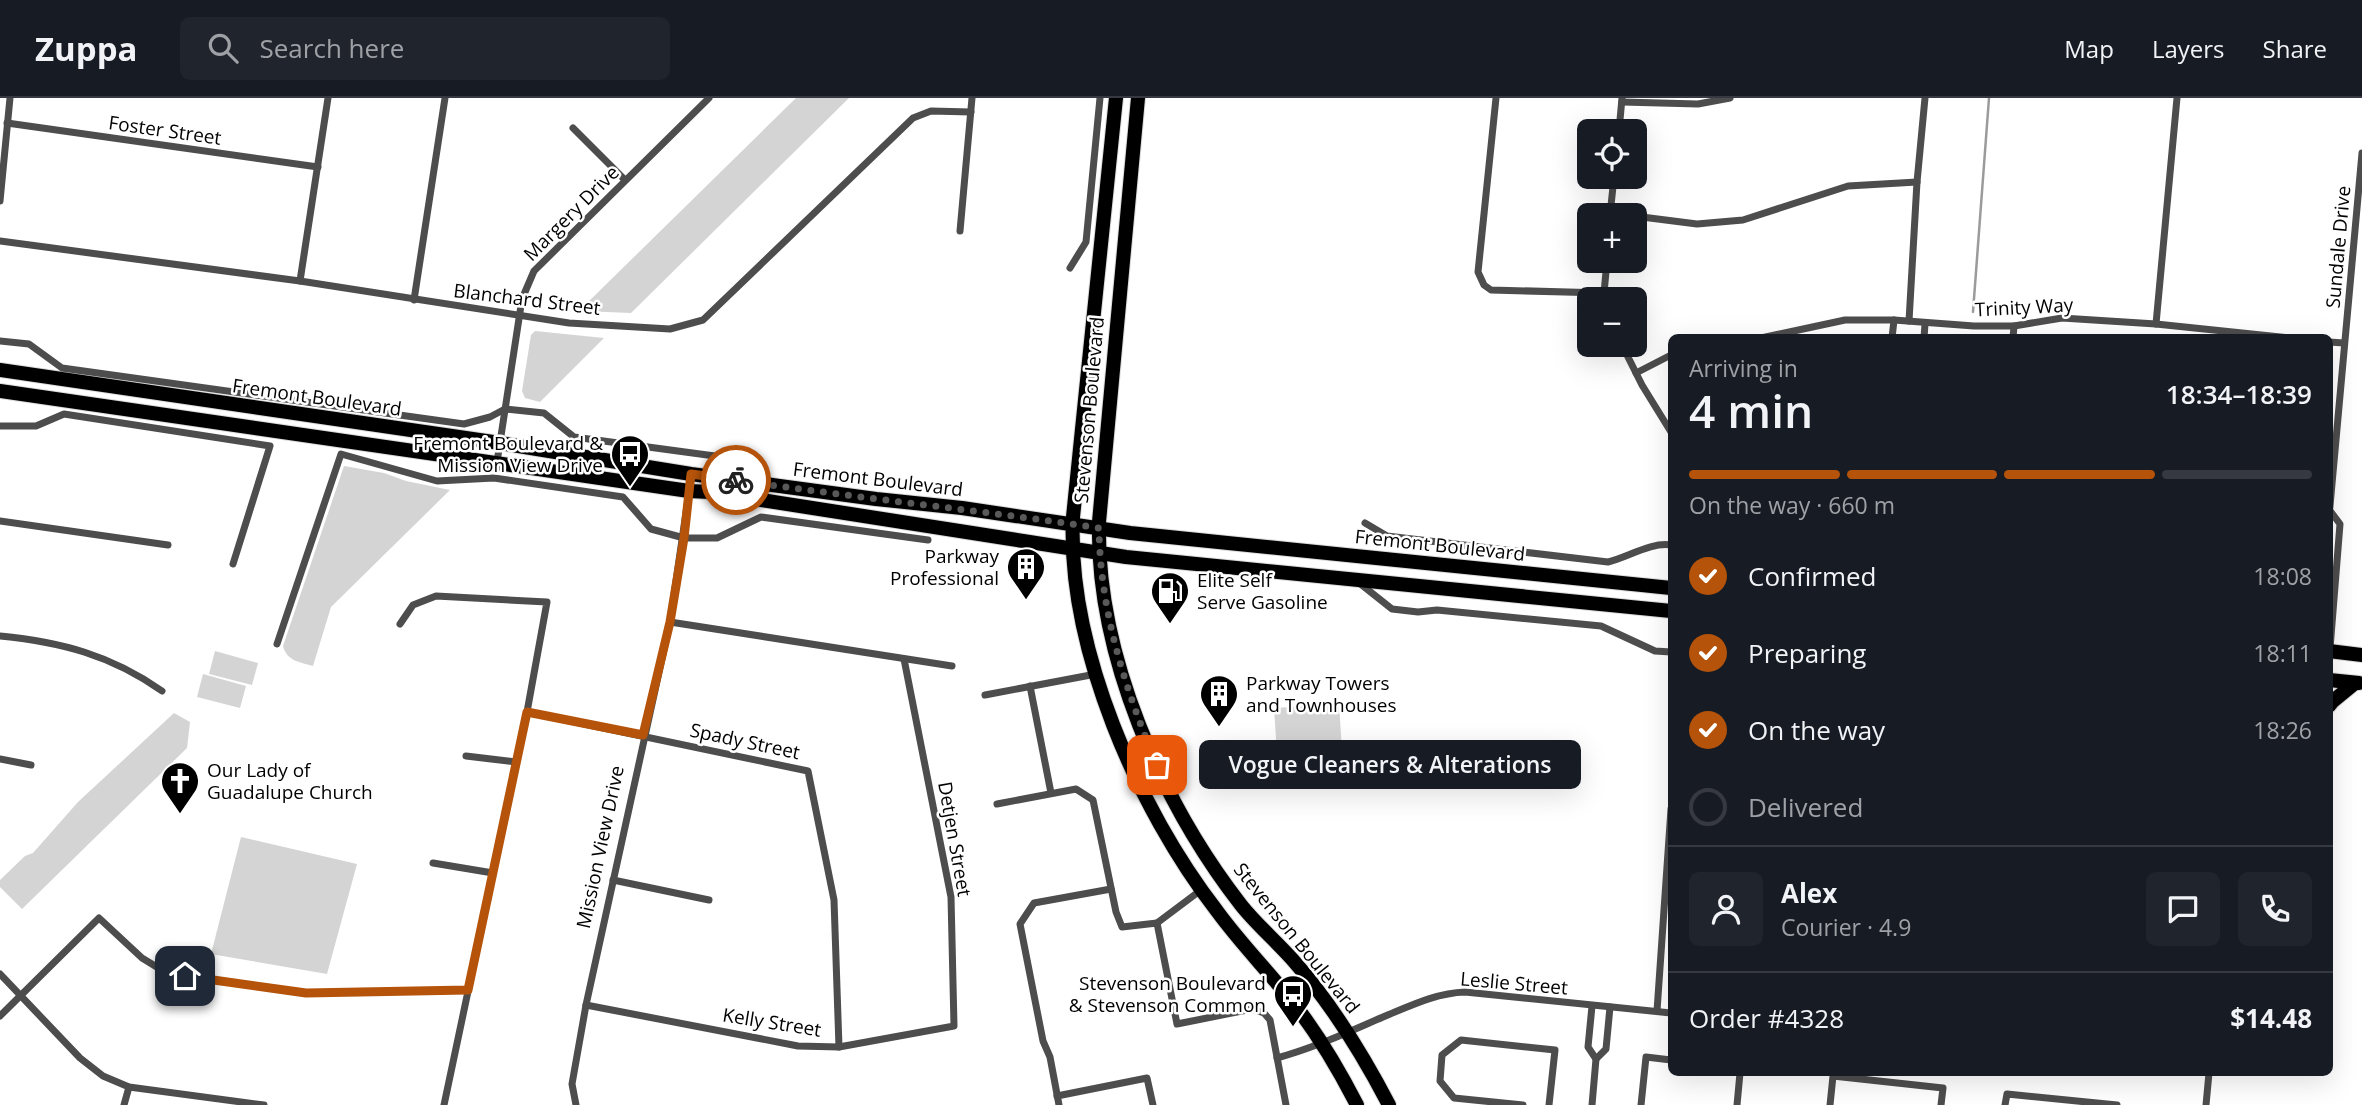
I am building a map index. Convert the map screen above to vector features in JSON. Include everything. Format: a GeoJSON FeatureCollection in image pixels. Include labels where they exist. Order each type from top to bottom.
{"type":"FeatureCollection","features":[{"type":"Feature","properties":{"kind":"main road","name":"Stevenson Boulevard"},"geometry":{"type":"LineString","coordinates":[[1116,98],[1073,524],[1080,604],[1108,709],[1138,780],[1163,829],[1201,890],[1230,929],[1294,1004],[1322,1044],[1357,1105]]}},
{"type":"Feature","properties":{"kind":"main road","name":"Stevenson Boulevard"},"geometry":{"type":"LineString","coordinates":[[1138,98],[1099,528],[1107,614],[1125,683],[1148,744],[1171,794],[1204,852],[1235,897],[1293,960],[1349,1032],[1389,1105]]}},
{"type":"Feature","properties":{"kind":"main road","name":"Fremont Boulevard"},"geometry":{"type":"LineString","coordinates":[[0,370],[500,443],[691,474],[877,499],[1099,528],[1668,589]]}},
{"type":"Feature","properties":{"kind":"main road","name":"Fremont Boulevard"},"geometry":{"type":"LineString","coordinates":[[0,391],[835,511],[1100,554],[1668,611]]}},
{"type":"Feature","properties":{"kind":"main road","name":"Mission View Drive"},"geometry":{"type":"LineString","coordinates":[[689,491],[691,474]]}},
{"type":"Feature","properties":{"kind":"main road"},"geometry":{"type":"LineString","coordinates":[[2333,651],[2362,655]]}},
{"type":"Feature","properties":{"kind":"main road"},"geometry":{"type":"LineString","coordinates":[[2333,680],[2359,683]]}},
{"type":"Feature","properties":{"kind":"main road"},"geometry":{"type":"LineString","coordinates":[[2333,701],[2359,683]]}},
{"type":"Feature","properties":{"kind":"street"},"geometry":{"type":"LineString","coordinates":[[0,201],[10,98]]}},
{"type":"Feature","properties":{"kind":"street"},"geometry":{"type":"LineString","coordinates":[[300,281],[328,98]]}},
{"type":"Feature","properties":{"kind":"street"},"geometry":{"type":"LineString","coordinates":[[414,300],[445,98]]}},
{"type":"Feature","properties":{"kind":"street","name":"Margery Drive"},"geometry":{"type":"LineString","coordinates":[[497,462],[527,282],[534,271],[709,98]]}},
{"type":"Feature","properties":{"kind":"street"},"geometry":{"type":"LineString","coordinates":[[960,231],[972,98]]}},
{"type":"Feature","properties":{"kind":"street"},"geometry":{"type":"LineString","coordinates":[[1070,268],[1086,242],[1100,98]]}},
{"type":"Feature","properties":{"kind":"street"},"geometry":{"type":"LineString","coordinates":[[1496,98],[1478,272],[1484,285],[1491,290],[1577,295]]}},
{"type":"Feature","properties":{"kind":"street"},"geometry":{"type":"LineString","coordinates":[[1620,119],[1622,100],[1698,104],[1730,98]]}},
{"type":"Feature","properties":{"kind":"street"},"geometry":{"type":"LineString","coordinates":[[1909,321],[1924,98]]}},
{"type":"Feature","properties":{"kind":"street"},"geometry":{"type":"LineString","coordinates":[[2156,324],[2177,98]]}},
{"type":"Feature","properties":{"kind":"street","name":"Blanchard Street"},"geometry":{"type":"LineString","coordinates":[[0,241],[300,281],[569,323],[670,329],[703,320],[913,118],[931,111],[971,112]]}},
{"type":"Feature","properties":{"kind":"street","name":"Foster Street"},"geometry":{"type":"LineString","coordinates":[[7,123],[318,167]]}},
{"type":"Feature","properties":{"kind":"street"},"geometry":{"type":"LineString","coordinates":[[573,128],[625,180]]}},
{"type":"Feature","properties":{"kind":"street","name":"Sundale Drive"},"geometry":{"type":"LineString","coordinates":[[2333,477],[2344,343],[2359,231],[2362,153]]}},
{"type":"Feature","properties":{"kind":"street"},"geometry":{"type":"LineString","coordinates":[[1647,218],[1697,224],[1743,220],[1848,186],[1917,182]]}},
{"type":"Feature","properties":{"kind":"street","name":"Trinity Way"},"geometry":{"type":"LineString","coordinates":[[1780,334],[1845,320],[2014,326],[2062,318],[2252,334]]}},
{"type":"Feature","properties":{"kind":"street"},"geometry":{"type":"LineString","coordinates":[[1892,334],[1894,320]]}},
{"type":"Feature","properties":{"kind":"street"},"geometry":{"type":"LineString","coordinates":[[1924,334],[1925,324]]}},
{"type":"Feature","properties":{"kind":"street"},"geometry":{"type":"LineString","coordinates":[[2013,334],[2014,326]]}},
{"type":"Feature","properties":{"kind":"street"},"geometry":{"type":"LineString","coordinates":[[2182,334],[2183,327]]}},
{"type":"Feature","properties":{"kind":"street","name":"Fremont Boulevard"},"geometry":{"type":"LineString","coordinates":[[0,341],[29,344],[62,368],[464,424],[490,417],[505,408]]}},
{"type":"Feature","properties":{"kind":"street"},"geometry":{"type":"LineString","coordinates":[[2333,342],[2344,343]]}},
{"type":"Feature","properties":{"kind":"street"},"geometry":{"type":"LineString","coordinates":[[1628,357],[1668,421]]}},
{"type":"Feature","properties":{"kind":"street"},"geometry":{"type":"LineString","coordinates":[[1636,373],[1668,357]]}},
{"type":"Feature","properties":{"kind":"street"},"geometry":{"type":"LineString","coordinates":[[505,408],[544,413],[575,437],[737,459],[751,456]]}},
{"type":"Feature","properties":{"kind":"street"},"geometry":{"type":"LineString","coordinates":[[0,426],[36,426],[64,414],[270,446],[233,564]]}},
{"type":"Feature","properties":{"kind":"street"},"geometry":{"type":"LineString","coordinates":[[278,644],[341,454],[437,481],[494,478],[623,496],[651,529],[684,538],[717,538],[761,517],[928,540]]}},
{"type":"Feature","properties":{"kind":"street","name":"Mission View Drive"},"geometry":{"type":"LineString","coordinates":[[576,1105],[572,1084],[586,1004],[643,735],[670,622],[689,491]]}},
{"type":"Feature","properties":{"kind":"street","name":"Sundale Drive"},"geometry":{"type":"LineString","coordinates":[[2333,517],[2340,524],[2333,613]]}},
{"type":"Feature","properties":{"kind":"street"},"geometry":{"type":"LineString","coordinates":[[0,521],[167,545]]}},
{"type":"Feature","properties":{"kind":"street","name":"Fremont Boulevard"},"geometry":{"type":"LineString","coordinates":[[1365,523],[1387,536],[1608,562],[1662,544],[1668,545]]}},
{"type":"Feature","properties":{"kind":"street"},"geometry":{"type":"LineString","coordinates":[[1355,579],[1392,609],[1415,612],[1434,609],[1601,626],[1655,651],[1668,652]]}},
{"type":"Feature","properties":{"kind":"street"},"geometry":{"type":"LineString","coordinates":[[400,624],[413,605],[436,596],[547,602],[527,712],[444,1105]]}},
{"type":"Feature","properties":{"kind":"street"},"geometry":{"type":"LineString","coordinates":[[670,622],[952,666]]}},
{"type":"Feature","properties":{"kind":"street"},"geometry":{"type":"LineString","coordinates":[[0,636],[90,652],[140,675],[162,691]]}},
{"type":"Feature","properties":{"kind":"street","name":"Detjen Street"},"geometry":{"type":"LineString","coordinates":[[904,659],[951,897],[954,1026]]}},
{"type":"Feature","properties":{"kind":"street"},"geometry":{"type":"LineString","coordinates":[[985,695],[1097,674]]}},
{"type":"Feature","properties":{"kind":"street"},"geometry":{"type":"LineString","coordinates":[[1030,687],[1051,793]]}},
{"type":"Feature","properties":{"kind":"street","name":"Spady Street"},"geometry":{"type":"LineString","coordinates":[[527,712],[808,771],[834,900],[839,1047]]}},
{"type":"Feature","properties":{"kind":"street"},"geometry":{"type":"LineString","coordinates":[[466,756],[516,762]]}},
{"type":"Feature","properties":{"kind":"street"},"geometry":{"type":"LineString","coordinates":[[0,759],[31,765]]}},
{"type":"Feature","properties":{"kind":"street"},"geometry":{"type":"LineString","coordinates":[[997,804],[1076,789],[1093,800],[1115,912],[1122,927],[1157,923],[1201,890]]}},
{"type":"Feature","properties":{"kind":"street"},"geometry":{"type":"LineString","coordinates":[[1657,1011],[1668,852]]}},
{"type":"Feature","properties":{"kind":"street"},"geometry":{"type":"LineString","coordinates":[[432,863],[493,873]]}},
{"type":"Feature","properties":{"kind":"street"},"geometry":{"type":"LineString","coordinates":[[613,880],[709,900]]}},
{"type":"Feature","properties":{"kind":"street"},"geometry":{"type":"LineString","coordinates":[[1059,1105],[1043,1041],[1020,924],[1034,904],[1111,888]]}},
{"type":"Feature","properties":{"kind":"street"},"geometry":{"type":"LineString","coordinates":[[0,1016],[99,918],[142,958],[160,969],[185,976],[306,993],[468,990]]}},
{"type":"Feature","properties":{"kind":"street"},"geometry":{"type":"LineString","coordinates":[[1157,923],[1177,1024],[1252,1009],[1264,1013],[1270,1020],[1286,1105]]}},
{"type":"Feature","properties":{"kind":"street"},"geometry":{"type":"LineString","coordinates":[[0,974],[80,1058],[103,1076],[129,1087],[264,1105]]}},
{"type":"Feature","properties":{"kind":"street","name":"Leslie Street"},"geometry":{"type":"LineString","coordinates":[[1277,1058],[1322,1044],[1449,992],[1668,1013]]}},
{"type":"Feature","properties":{"kind":"street","name":"Kelly Street"},"geometry":{"type":"LineString","coordinates":[[586,1004],[799,1046],[839,1047],[954,1026]]}},
{"type":"Feature","properties":{"kind":"street"},"geometry":{"type":"LineString","coordinates":[[1592,1006],[1588,1047],[1596,1059],[1592,1105]]}},
{"type":"Feature","properties":{"kind":"street"},"geometry":{"type":"LineString","coordinates":[[1596,1059],[1606,1049],[1610,1007]]}},
{"type":"Feature","properties":{"kind":"street"},"geometry":{"type":"LineString","coordinates":[[1524,1105],[1454,1098],[1440,1081],[1442,1055],[1461,1040],[1555,1050],[1549,1105]]}},
{"type":"Feature","properties":{"kind":"street"},"geometry":{"type":"LineString","coordinates":[[1641,1105],[1646,1057],[1668,1060]]}},
{"type":"Feature","properties":{"kind":"street"},"geometry":{"type":"LineString","coordinates":[[1737,1105],[1740,1076]]}},
{"type":"Feature","properties":{"kind":"street"},"geometry":{"type":"LineString","coordinates":[[1830,1105],[1833,1076],[1943,1088],[1941,1105]]}},
{"type":"Feature","properties":{"kind":"street"},"geometry":{"type":"LineString","coordinates":[[2206,1105],[2209,1076]]}},
{"type":"Feature","properties":{"kind":"street"},"geometry":{"type":"LineString","coordinates":[[1057,1096],[1147,1078],[1153,1105]]}},
{"type":"Feature","properties":{"kind":"street"},"geometry":{"type":"LineString","coordinates":[[124,1105],[129,1087]]}},
{"type":"Feature","properties":{"kind":"street"},"geometry":{"type":"LineString","coordinates":[[2005,1105],[2007,1094],[2118,1105]]}},
{"type":"Feature","properties":{"kind":"shaded area"},"geometry":{"type":"Polygon","coordinates":[[[796,98],[849,98],[631,313],[582,311],[582,308],[796,98]]]}},
{"type":"Feature","properties":{"kind":"shaded area"},"geometry":{"type":"Polygon","coordinates":[[[535,331],[604,338],[540,402],[525,398],[522,391],[531,335],[535,331]]]}},
{"type":"Feature","properties":{"kind":"shaded area"},"geometry":{"type":"Polygon","coordinates":[[[344,466],[450,490],[331,607],[313,666],[291,658],[283,646],[344,466]]]}},
{"type":"Feature","properties":{"kind":"shaded area"},"geometry":{"type":"Polygon","coordinates":[[[215,651],[258,663],[252,685],[209,674],[215,651]]]}},
{"type":"Feature","properties":{"kind":"shaded area"},"geometry":{"type":"Polygon","coordinates":[[[203,674],[246,686],[240,708],[197,697],[203,674]]]}},
{"type":"Feature","properties":{"kind":"shaded area"},"geometry":{"type":"Polygon","coordinates":[[[1339,704],[1343,765],[1278,769],[1274,708],[1339,704]]]}},
{"type":"Feature","properties":{"kind":"shaded area"},"geometry":{"type":"Polygon","coordinates":[[[174,713],[190,722],[187,748],[22,909],[0,887],[0,880],[25,856],[33,853],[78,802],[174,713]]]}},
{"type":"Feature","properties":{"kind":"shaded area"},"geometry":{"type":"Polygon","coordinates":[[[241,837],[357,864],[327,974],[211,954],[241,837]]]}},
{"type":"Feature","properties":{"kind":"waterway"},"geometry":{"type":"LineString","coordinates":[[1973,312],[1989,98]]}},
{"type":"Feature","properties":{"kind":"way so far"},"geometry":{"type":"LineString","coordinates":[[736,480],[1099,528],[1101,576],[1113,641],[1140,724],[1157,765]]}},
{"type":"Feature","properties":{"kind":"place","name":"Fremont Boulevard & Mission View Drive"},"geometry":{"type":"Point","coordinates":[630,488]}},
{"type":"Feature","properties":{"kind":"place","name":"Parkway Professional"},"geometry":{"type":"Point","coordinates":[1026,601]}},
{"type":"Feature","properties":{"kind":"place","name":"Elite Self Serve Gasoline"},"geometry":{"type":"Point","coordinates":[1170,625]}},
{"type":"Feature","properties":{"kind":"place","name":"Parkway Towers and Townhouses"},"geometry":{"type":"Point","coordinates":[1219,728]}},
{"type":"Feature","properties":{"kind":"place","name":"Vogue Cleaners & Alterations"},"geometry":{"type":"Point","coordinates":[1157,765]}},
{"type":"Feature","properties":{"kind":"place","name":"Our Lady of Guadalupe Church"},"geometry":{"type":"Point","coordinates":[180,815]}},
{"type":"Feature","properties":{"kind":"place","name":"Stevenson Boulevard & Stevenson Common"},"geometry":{"type":"Point","coordinates":[1293,1028]}},
{"type":"Feature","properties":{"kind":"route"},"geometry":{"type":"LineString","coordinates":[[185,976],[306,993],[366,994],[468,990],[527,712],[643,735],[670,622],[691,474],[736,480]]}}]}
